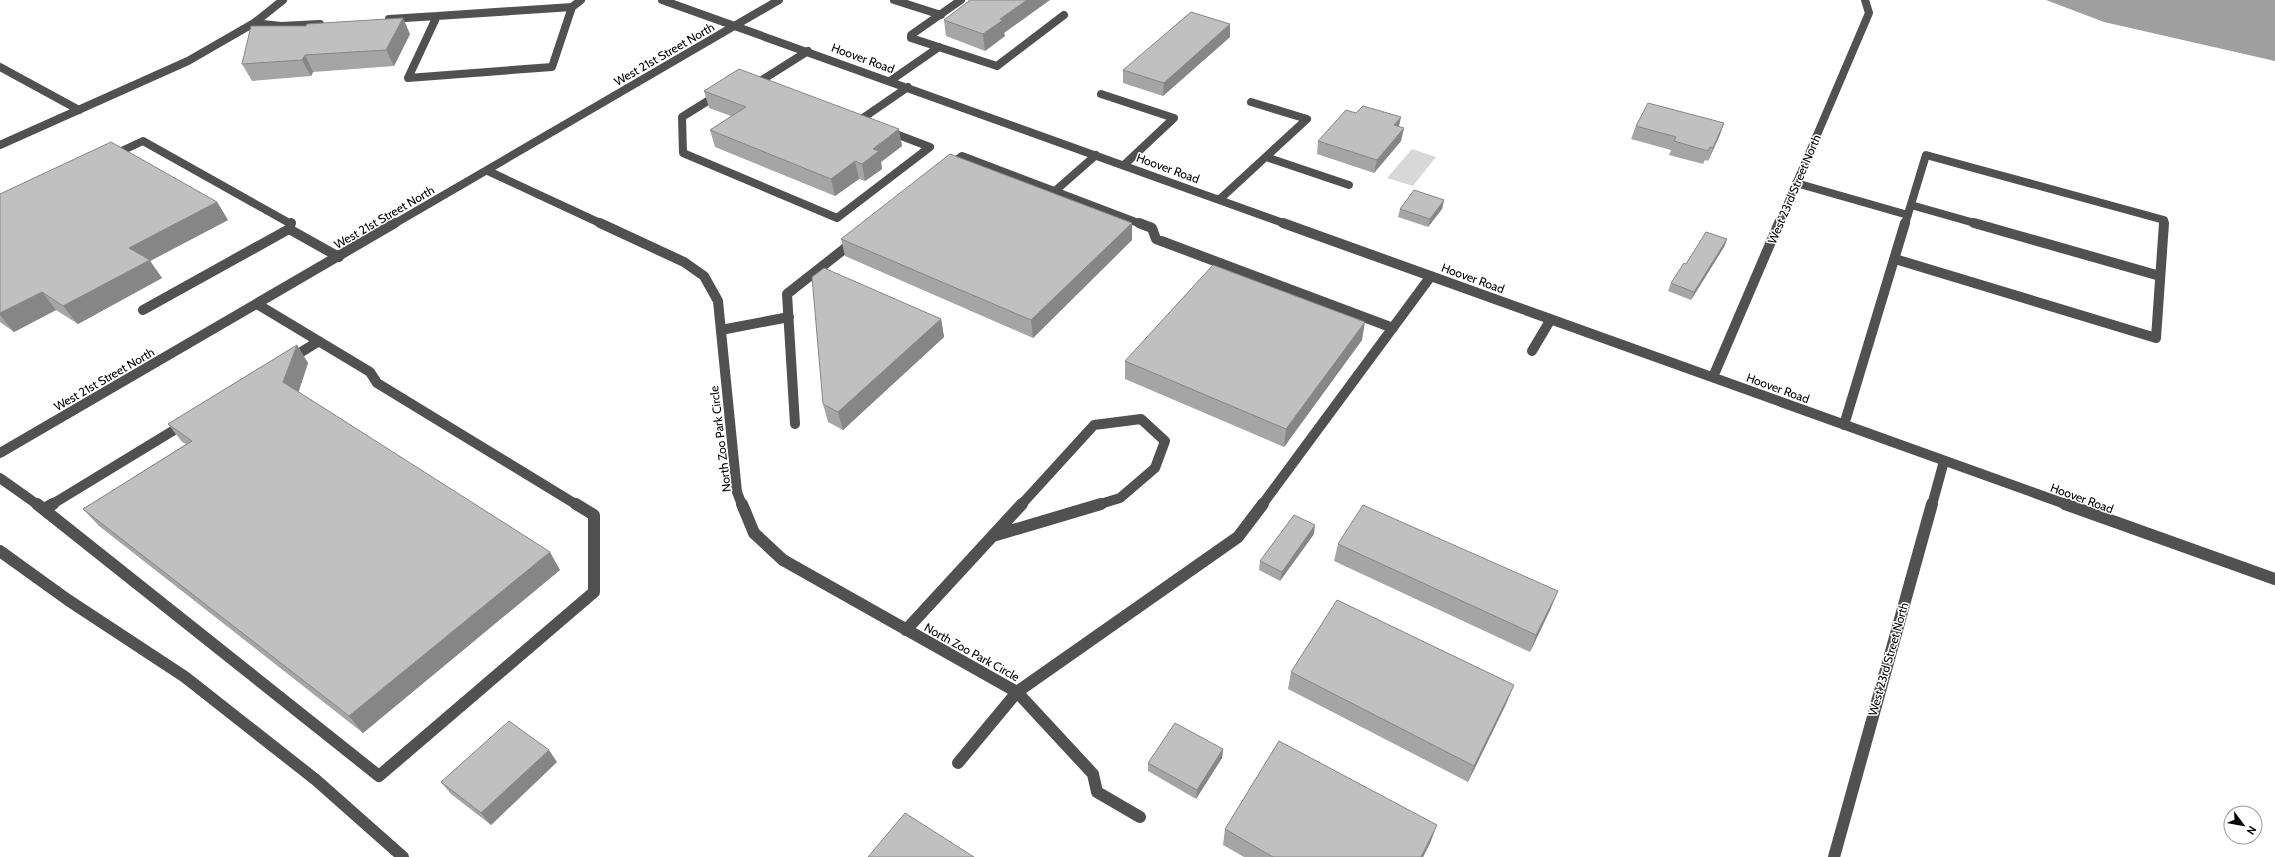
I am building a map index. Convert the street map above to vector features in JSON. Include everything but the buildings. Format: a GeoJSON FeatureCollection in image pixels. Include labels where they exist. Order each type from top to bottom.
{"type":"FeatureCollection","features":[{"type":"Feature","properties":{"kind":"street"},"geometry":{"type":"LineString","coordinates":[[0,146],[188,61],[254,23],[283,0]]}},
{"type":"Feature","properties":{"kind":"street"},"geometry":{"type":"LineString","coordinates":[[437,16],[408,78],[552,68],[572,8],[582,0]]}},
{"type":"Feature","properties":{"kind":"street","name":"Hoover Road"},"geometry":{"type":"LineString","coordinates":[[662,0],[677,2],[736,26],[2275,579]]}},
{"type":"Feature","properties":{"kind":"street","name":"West 21st Street North"},"geometry":{"type":"LineString","coordinates":[[0,453],[488,171],[779,0]]}},
{"type":"Feature","properties":{"kind":"street"},"geometry":{"type":"LineString","coordinates":[[894,0],[941,15]]}},
{"type":"Feature","properties":{"kind":"street"},"geometry":{"type":"LineString","coordinates":[[961,0],[911,35],[912,38],[997,66],[1064,15]]}},
{"type":"Feature","properties":{"kind":"street","name":"West 23rd Street North"},"geometry":{"type":"LineString","coordinates":[[1713,377],[1869,13],[1865,0]]}},
{"type":"Feature","properties":{"kind":"street"},"geometry":{"type":"LineString","coordinates":[[383,20],[572,8]]}},
{"type":"Feature","properties":{"kind":"street"},"geometry":{"type":"LineString","coordinates":[[254,23],[281,26],[328,23]]}},
{"type":"Feature","properties":{"kind":"street"},"geometry":{"type":"LineString","coordinates":[[890,81],[939,47]]}},
{"type":"Feature","properties":{"kind":"street"},"geometry":{"type":"LineString","coordinates":[[759,82],[808,51]]}},
{"type":"Feature","properties":{"kind":"street"},"geometry":{"type":"LineString","coordinates":[[0,67],[79,110]]}},
{"type":"Feature","properties":{"kind":"street"},"geometry":{"type":"LineString","coordinates":[[746,77],[759,82],[930,147],[837,218],[683,153],[682,117],[746,77]]}},
{"type":"Feature","properties":{"kind":"street"},"geometry":{"type":"LineString","coordinates":[[860,120],[908,87]]}},
{"type":"Feature","properties":{"kind":"street"},"geometry":{"type":"LineString","coordinates":[[1101,94],[1174,118],[1124,165]]}},
{"type":"Feature","properties":{"kind":"street"},"geometry":{"type":"LineString","coordinates":[[1220,199],[1253,167],[1279,148],[1307,119],[1251,102]]}},
{"type":"Feature","properties":{"kind":"street"},"geometry":{"type":"LineString","coordinates":[[107,158],[143,141],[291,223],[289,229],[144,310]]}},
{"type":"Feature","properties":{"kind":"street"},"geometry":{"type":"LineString","coordinates":[[1055,191],[1096,155]]}},
{"type":"Feature","properties":{"kind":"street"},"geometry":{"type":"LineString","coordinates":[[1844,425],[1926,155],[2164,220],[2156,338],[1895,259]]}},
{"type":"Feature","properties":{"kind":"street"},"geometry":{"type":"LineString","coordinates":[[943,171],[962,156],[1152,228],[1156,239],[1393,328]]}},
{"type":"Feature","properties":{"kind":"street"},"geometry":{"type":"LineString","coordinates":[[1266,157],[1349,185]]}},
{"type":"Feature","properties":{"kind":"street","name":"North Zoo Park Circle"},"geometry":{"type":"LineString","coordinates":[[488,171],[684,262],[704,276],[718,301],[738,492],[754,533],[783,560],[1017,692],[1093,774],[1097,792],[1140,817]]}},
{"type":"Feature","properties":{"kind":"street"},"geometry":{"type":"LineString","coordinates":[[1796,183],[1908,215]]}},
{"type":"Feature","properties":{"kind":"street"},"geometry":{"type":"LineString","coordinates":[[1911,205],[2160,276]]}},
{"type":"Feature","properties":{"kind":"street"},"geometry":{"type":"LineString","coordinates":[[289,229],[339,257]]}},
{"type":"Feature","properties":{"kind":"street"},"geometry":{"type":"LineString","coordinates":[[795,424],[787,294],[862,235]]}},
{"type":"Feature","properties":{"kind":"street"},"geometry":{"type":"LineString","coordinates":[[958,762],[1017,692],[1238,537],[1432,276]]}},
{"type":"Feature","properties":{"kind":"street"},"geometry":{"type":"LineString","coordinates":[[0,478],[44,509],[379,776],[594,592],[594,515],[377,383],[370,372],[257,304]]}},
{"type":"Feature","properties":{"kind":"street"},"geometry":{"type":"LineString","coordinates":[[721,330],[789,317]]}},
{"type":"Feature","properties":{"kind":"street"},"geometry":{"type":"LineString","coordinates":[[1532,350],[1551,319]]}},
{"type":"Feature","properties":{"kind":"street"},"geometry":{"type":"LineString","coordinates":[[278,366],[319,341]]}},
{"type":"Feature","properties":{"kind":"street"},"geometry":{"type":"LineString","coordinates":[[44,509],[192,419]]}},
{"type":"Feature","properties":{"kind":"street"},"geometry":{"type":"LineString","coordinates":[[906,630],[1094,425],[1141,419],[1165,441],[1155,468],[1120,498],[993,536]]}},
{"type":"Feature","properties":{"kind":"street","name":"West 23rd Street North"},"geometry":{"type":"LineString","coordinates":[[1834,857],[1944,461]]}},
{"type":"Feature","properties":{"kind":"street"},"geometry":{"type":"LineString","coordinates":[[0,551],[68,600],[185,677],[316,780],[402,857]]}},
{"type":"Feature","properties":{"kind":"shaded area"},"geometry":{"type":"Polygon","coordinates":[[[2046,0],[2275,0],[2275,61],[2104,22],[2046,0]]]}},
{"type":"Feature","properties":{"kind":"shaded area"},"geometry":{"type":"Polygon","coordinates":[[[1412,149],[1436,157],[1413,186],[1387,178],[1412,149]]]}}]}
